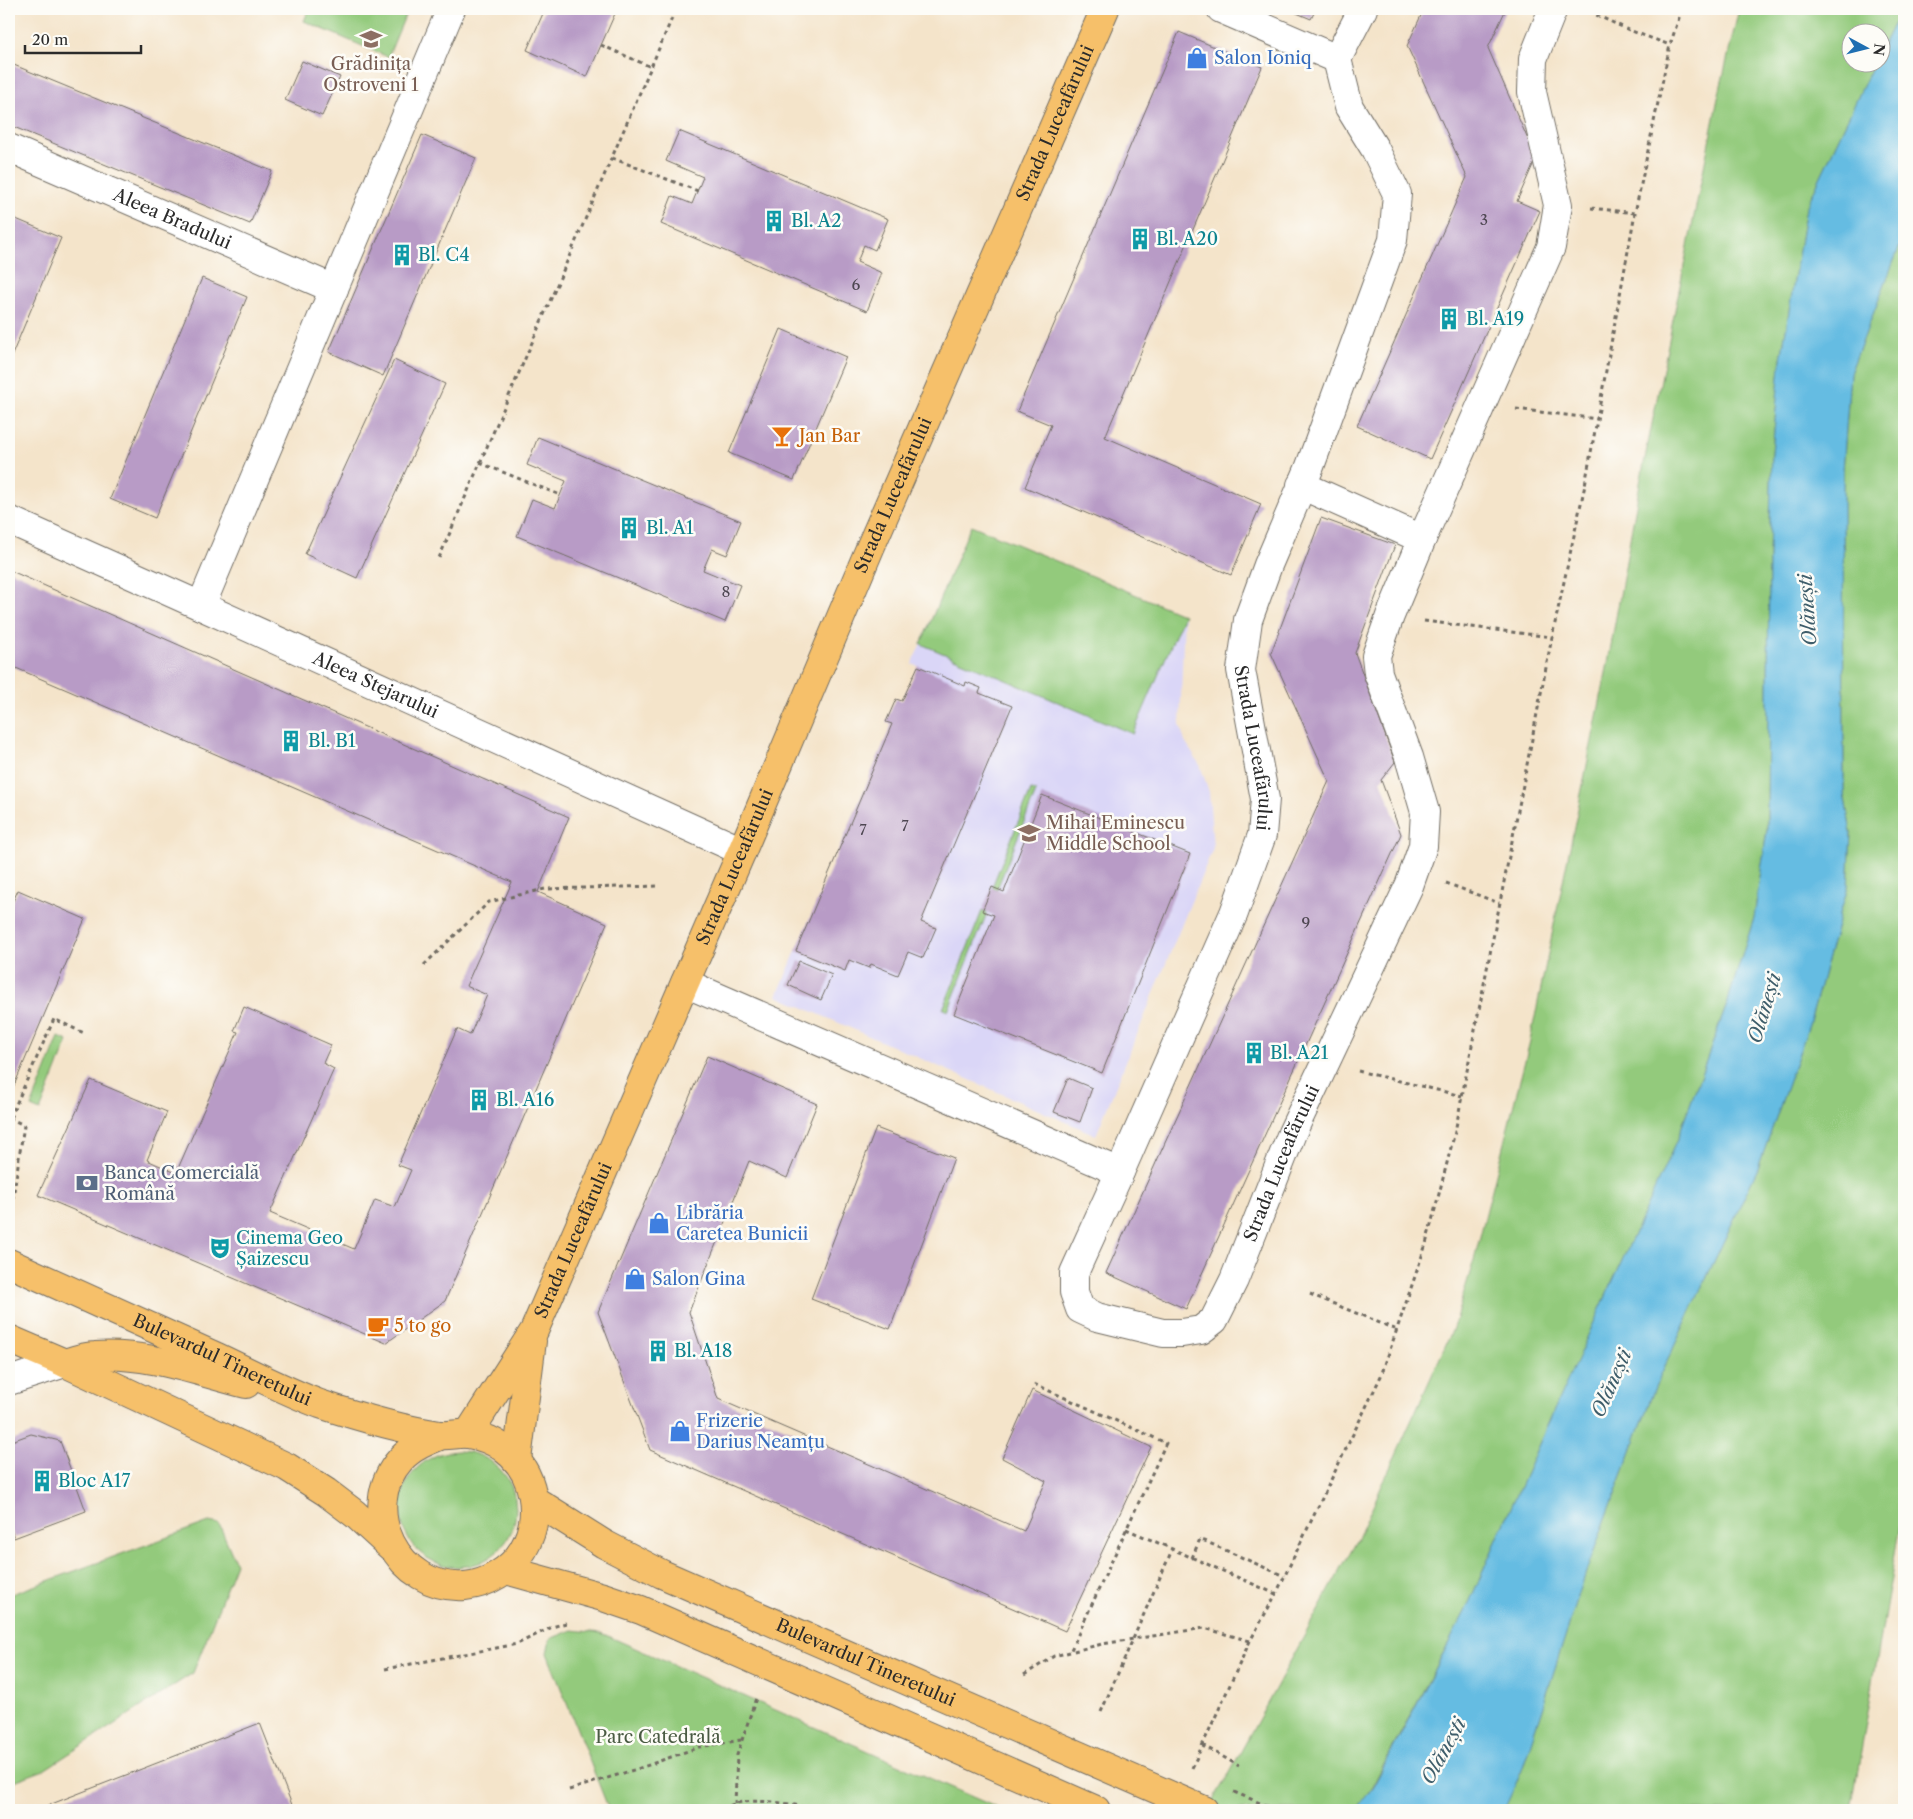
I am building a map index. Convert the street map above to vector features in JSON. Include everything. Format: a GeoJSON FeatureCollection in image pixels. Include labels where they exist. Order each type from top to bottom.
{"type":"FeatureCollection","features":[{"type":"Feature","properties":{"kind":"main road","name":"Strada Luceafărului"},"geometry":{"type":"LineString","coordinates":[[468,1434],[534,1331],[742,851],[874,539],[1105,9]]}},
{"type":"Feature","properties":{"kind":"main road","name":"Bulevardul Tineretului"},"geometry":{"type":"LineString","coordinates":[[9,1263],[317,1403],[378,1422],[442,1435],[468,1434],[487,1439],[503,1448],[516,1460],[528,1479],[534,1500],[533,1526],[523,1550],[506,1570],[490,1579],[465,1586],[438,1584],[415,1573],[403,1563],[394,1550],[384,1528],[383,1504],[388,1480],[401,1460],[420,1444],[442,1435]]}},
{"type":"Feature","properties":{"kind":"main road","name":"Strada Luceafărului"},"geometry":{"type":"LineString","coordinates":[[516,1460],[534,1331]]}},
{"type":"Feature","properties":{"kind":"main road","name":"Bulevardul Tineretului"},"geometry":{"type":"LineString","coordinates":[[9,1339],[65,1363],[287,1467],[356,1514],[394,1550]]}},
{"type":"Feature","properties":{"kind":"main road"},"geometry":{"type":"LineString","coordinates":[[65,1363],[93,1356],[128,1356],[167,1364],[317,1403]]}},
{"type":"Feature","properties":{"kind":"main road","name":"Bulevardul Tineretului"},"geometry":{"type":"LineString","coordinates":[[534,1500],[604,1544],[662,1574],[1204,1810]]}},
{"type":"Feature","properties":{"kind":"main road"},"geometry":{"type":"LineString","coordinates":[[506,1570],[603,1597],[641,1610],[1096,1810]]}},
{"type":"Feature","properties":{"kind":"street"},"geometry":{"type":"LineString","coordinates":[[201,606],[451,9]]}},
{"type":"Feature","properties":{"kind":"street"},"geometry":{"type":"LineString","coordinates":[[1221,9],[1337,59],[1363,9]]}},
{"type":"Feature","properties":{"kind":"street","name":"Strada Luceafărului"},"geometry":{"type":"LineString","coordinates":[[1337,59],[1349,107],[1375,149],[1398,194],[1393,240],[1248,620],[1241,670],[1266,799],[1262,835],[1234,914],[1074,1273],[1074,1292],[1080,1308],[1097,1317],[1163,1332],[1182,1333],[1201,1330],[1214,1320],[1234,1280],[1292,1133],[1408,886],[1423,846],[1425,812],[1409,757],[1378,673],[1376,656],[1390,616],[1422,539],[1551,247],[1558,205],[1532,92],[1534,59],[1553,9]]}},
{"type":"Feature","properties":{"kind":"street","name":"Aleea Bradului"},"geometry":{"type":"LineString","coordinates":[[9,148],[334,289]]}},
{"type":"Feature","properties":{"kind":"street"},"geometry":{"type":"LineString","coordinates":[[1301,485],[1422,539]]}},
{"type":"Feature","properties":{"kind":"street","name":"Aleea Stejarului"},"geometry":{"type":"LineString","coordinates":[[9,520],[742,851]]}},
{"type":"Feature","properties":{"kind":"street"},"geometry":{"type":"LineString","coordinates":[[685,983],[1120,1172]]}},
{"type":"Feature","properties":{"kind":"street"},"geometry":{"type":"LineString","coordinates":[[9,1381],[65,1363]]}},
{"type":"Feature","properties":{"kind":"path"},"geometry":{"type":"LineString","coordinates":[[439,558],[676,9]]}},
{"type":"Feature","properties":{"kind":"path"},"geometry":{"type":"LineString","coordinates":[[1596,9],[1594,14],[1629,30],[1670,45]]}},
{"type":"Feature","properties":{"kind":"path"},"geometry":{"type":"LineString","coordinates":[[1190,1773],[1250,1641],[1276,1594],[1382,1376],[1426,1244],[1455,1132],[1552,637],[1598,418],[1635,213],[1670,45],[1682,9]]}},
{"type":"Feature","properties":{"kind":"path"},"geometry":{"type":"LineString","coordinates":[[601,45],[651,67]]}},
{"type":"Feature","properties":{"kind":"path"},"geometry":{"type":"LineString","coordinates":[[612,158],[698,191]]}},
{"type":"Feature","properties":{"kind":"path"},"geometry":{"type":"LineString","coordinates":[[1594,208],[1635,213]]}},
{"type":"Feature","properties":{"kind":"path"},"geometry":{"type":"LineString","coordinates":[[1555,414],[1598,418]]}},
{"type":"Feature","properties":{"kind":"path"},"geometry":{"type":"LineString","coordinates":[[480,463],[560,495]]}},
{"type":"Feature","properties":{"kind":"path"},"geometry":{"type":"LineString","coordinates":[[1390,616],[1552,637]]}},
{"type":"Feature","properties":{"kind":"path"},"geometry":{"type":"LineString","coordinates":[[424,965],[489,902],[544,889],[660,886]]}},
{"type":"Feature","properties":{"kind":"path"},"geometry":{"type":"LineString","coordinates":[[1459,889],[1499,903]]}},
{"type":"Feature","properties":{"kind":"path"},"geometry":{"type":"LineString","coordinates":[[13,1198],[24,1125],[10,1118],[54,1020],[86,1034]]}},
{"type":"Feature","properties":{"kind":"path"},"geometry":{"type":"LineString","coordinates":[[1326,1063],[1462,1096]]}},
{"type":"Feature","properties":{"kind":"path"},"geometry":{"type":"LineString","coordinates":[[1310,1294],[1397,1330]]}},
{"type":"Feature","properties":{"kind":"path"},"geometry":{"type":"LineString","coordinates":[[1034,1384],[1166,1443],[1070,1652]]}},
{"type":"Feature","properties":{"kind":"path"},"geometry":{"type":"LineString","coordinates":[[1126,1529],[1276,1594]]}},
{"type":"Feature","properties":{"kind":"path"},"geometry":{"type":"LineString","coordinates":[[1192,1558],[1200,1539],[1284,1576]]}},
{"type":"Feature","properties":{"kind":"path"},"geometry":{"type":"LineString","coordinates":[[1102,1712],[1172,1550]]}},
{"type":"Feature","properties":{"kind":"path"},"geometry":{"type":"LineString","coordinates":[[385,1668],[517,1644],[552,1627],[568,1622]]}},
{"type":"Feature","properties":{"kind":"path"},"geometry":{"type":"LineString","coordinates":[[1024,1675],[1054,1656],[1102,1644],[1204,1628],[1250,1641]]}},
{"type":"Feature","properties":{"kind":"path"},"geometry":{"type":"LineString","coordinates":[[734,1804],[737,1755],[754,1701]]}},
{"type":"Feature","properties":{"kind":"path"},"geometry":{"type":"LineString","coordinates":[[569,1790],[699,1747],[741,1740]]}},
{"type":"Feature","properties":{"kind":"path"},"geometry":{"type":"LineString","coordinates":[[1195,1764],[1204,1746],[1239,1766]]}},
{"type":"Feature","properties":{"kind":"path"},"geometry":{"type":"LineString","coordinates":[[724,1810],[734,1804],[760,1802],[783,1803],[813,1810]]}},
{"type":"Feature","properties":{"kind":"shaded area","name":"Mihai Eminescu Middle School"},"geometry":{"type":"Polygon","coordinates":[[[971,525],[1184,615],[1180,725],[1185,742],[1200,765],[1209,792],[1213,848],[1096,1135],[777,996],[892,724],[886,722],[896,699],[903,701],[918,666],[912,664],[971,525]]]}},
{"type":"Feature","properties":{"kind":"green space","name":"Grădinița Ostroveni 1"},"geometry":{"type":"Polygon","coordinates":[[[309,9],[408,9],[388,57],[304,21],[309,9]]]}},
{"type":"Feature","properties":{"kind":"green space"},"geometry":{"type":"Polygon","coordinates":[[[1739,9],[1901,9],[1890,31],[1890,22],[1840,22],[1840,72],[1870,72],[1806,208],[1780,366],[1772,453],[1769,558],[1767,830],[1754,918],[1726,1007],[1677,1140],[1465,1612],[1372,1787],[1356,1810],[1207,1810],[1359,1536],[1452,1331],[1474,1260],[1530,1041],[1607,668],[1640,483],[1718,98],[1739,9]]]}},
{"type":"Feature","properties":{"kind":"green space"},"geometry":{"type":"Polygon","coordinates":[[[1904,235],[1904,1502],[1851,1810],[1504,1810],[1522,1770],[1586,1572],[1655,1387],[1758,1168],[1809,1025],[1848,886],[1851,833],[1844,793],[1843,471],[1850,373],[1904,235]]]}},
{"type":"Feature","properties":{"kind":"green space"},"geometry":{"type":"Polygon","coordinates":[[[971,525],[1184,615],[1133,734],[921,644],[971,525]]]}},
{"type":"Feature","properties":{"kind":"green space"},"geometry":{"type":"Polygon","coordinates":[[[1031,790],[1036,792],[997,889],[992,887],[1031,790]]]}},
{"type":"Feature","properties":{"kind":"green space"},"geometry":{"type":"Polygon","coordinates":[[[982,911],[987,913],[948,1011],[943,1009],[982,911]]]}},
{"type":"Feature","properties":{"kind":"green space"},"geometry":{"type":"Polygon","coordinates":[[[59,1037],[68,1041],[40,1111],[31,1107],[59,1037]]]}},
{"type":"Feature","properties":{"kind":"green space"},"geometry":{"type":"Polygon","coordinates":[[[458,1451],[480,1455],[499,1468],[512,1487],[516,1509],[512,1531],[499,1550],[480,1563],[458,1567],[436,1563],[417,1550],[404,1531],[400,1509],[404,1487],[417,1468],[436,1455],[458,1451]]]}},
{"type":"Feature","properties":{"kind":"green space"},"geometry":{"type":"Polygon","coordinates":[[[209,1522],[219,1524],[236,1563],[193,1673],[44,1770],[9,1783],[9,1595],[209,1522]]]}},
{"type":"Feature","properties":{"kind":"green space","name":"Parc Catedrală"},"geometry":{"type":"Polygon","coordinates":[[[572,1630],[601,1633],[1002,1810],[609,1810],[547,1653],[550,1639],[572,1630]]]}},
{"type":"Feature","properties":{"kind":"water","name":"Olănești"},"geometry":{"type":"Polygon","coordinates":[[[1901,9],[1904,9],[1904,235],[1850,373],[1843,471],[1844,793],[1851,833],[1848,886],[1809,1025],[1758,1168],[1655,1387],[1586,1572],[1522,1770],[1504,1810],[1356,1810],[1373,1787],[1465,1612],[1677,1140],[1726,1007],[1754,918],[1767,830],[1769,558],[1772,453],[1780,366],[1806,208],[1870,72],[1890,72],[1890,31],[1901,9]]]}},
{"type":"Feature","properties":{"kind":"building"},"geometry":{"type":"Polygon","coordinates":[[[545,9],[617,9],[587,77],[527,50],[545,9]]]}},
{"type":"Feature","properties":{"kind":"building"},"geometry":{"type":"Polygon","coordinates":[[[1287,9],[1316,9],[1311,19],[1287,9]]]}},
{"type":"Feature","properties":{"kind":"building","name":"Bl. A19"},"geometry":{"type":"Polygon","coordinates":[[[1424,9],[1506,9],[1488,48],[1536,158],[1517,201],[1540,211],[1430,459],[1357,426],[1467,177],[1407,46],[1424,9]]]}},
{"type":"Feature","properties":{"kind":"building","name":"Bl. A20"},"geometry":{"type":"Polygon","coordinates":[[[1179,32],[1262,67],[1105,437],[1261,504],[1231,575],[1025,487],[1051,425],[1017,411],[1179,32]]]}},
{"type":"Feature","properties":{"kind":"building"},"geometry":{"type":"Polygon","coordinates":[[[302,61],[340,77],[322,116],[285,100],[302,61]]]}},
{"type":"Feature","properties":{"kind":"building"},"geometry":{"type":"Polygon","coordinates":[[[9,63],[272,171],[250,224],[9,125],[9,63]]]}},
{"type":"Feature","properties":{"kind":"building","name":"Bl. A2"},"geometry":{"type":"Polygon","coordinates":[[[679,131],[888,219],[875,250],[864,245],[857,262],[882,273],[867,311],[661,224],[672,196],[692,204],[703,177],[666,161],[679,131]]]}},
{"type":"Feature","properties":{"kind":"building","name":"Bl. C4"},"geometry":{"type":"Polygon","coordinates":[[[422,135],[476,158],[383,376],[329,352],[422,135]]]}},
{"type":"Feature","properties":{"kind":"building"},"geometry":{"type":"Polygon","coordinates":[[[9,216],[61,238],[9,362],[9,216]]]}},
{"type":"Feature","properties":{"kind":"building"},"geometry":{"type":"Polygon","coordinates":[[[202,278],[247,297],[155,518],[110,499],[202,278]]]}},
{"type":"Feature","properties":{"kind":"building"},"geometry":{"type":"Polygon","coordinates":[[[781,329],[846,357],[794,480],[729,453],[781,329]]]}},
{"type":"Feature","properties":{"kind":"building"},"geometry":{"type":"Polygon","coordinates":[[[394,360],[445,384],[357,578],[305,554],[394,360]]]}},
{"type":"Feature","properties":{"kind":"building","name":"Bl. A1"},"geometry":{"type":"Polygon","coordinates":[[[538,437],[741,521],[727,555],[712,549],[703,570],[740,585],[725,622],[517,536],[532,499],[555,508],[566,481],[527,465],[538,437]]]}},
{"type":"Feature","properties":{"kind":"building","name":"Bl. A21"},"geometry":{"type":"Polygon","coordinates":[[[1321,518],[1395,545],[1355,653],[1395,762],[1381,780],[1401,834],[1186,1309],[1106,1273],[1329,781],[1271,653],[1321,518]]]}},
{"type":"Feature","properties":{"kind":"building"},"geometry":{"type":"Polygon","coordinates":[[[9,570],[569,817],[538,892],[607,923],[445,1301],[386,1343],[38,1195],[91,1080],[167,1112],[147,1160],[176,1173],[238,1032],[234,1031],[244,1007],[331,1045],[323,1063],[334,1069],[270,1213],[354,1249],[375,1200],[395,1207],[411,1170],[398,1165],[457,1029],[470,1035],[487,995],[466,986],[512,882],[9,665],[9,570]]]}},
{"type":"Feature","properties":{"kind":"building"},"geometry":{"type":"Polygon","coordinates":[[[918,666],[965,686],[966,682],[981,688],[979,693],[1012,706],[921,922],[936,928],[923,958],[908,952],[898,975],[871,964],[869,968],[849,960],[845,971],[796,951],[892,724],[886,722],[896,699],[902,701],[918,666]]]}},
{"type":"Feature","properties":{"kind":"building"},"geometry":{"type":"Polygon","coordinates":[[[1042,795],[1190,854],[1102,1073],[954,1014],[994,915],[982,911],[992,887],[1004,892],[1042,795]]]}},
{"type":"Feature","properties":{"kind":"building"},"geometry":{"type":"Polygon","coordinates":[[[18,890],[85,919],[9,1095],[9,910],[18,890]]]}},
{"type":"Feature","properties":{"kind":"building"},"geometry":{"type":"Polygon","coordinates":[[[799,961],[832,975],[821,1000],[788,985],[799,961]]]}},
{"type":"Feature","properties":{"kind":"building","name":"Bl. A18"},"geometry":{"type":"Polygon","coordinates":[[[707,1056],[817,1104],[787,1178],[749,1161],[689,1312],[718,1399],[1024,1531],[1046,1481],[1002,1458],[1032,1390],[1151,1447],[1065,1631],[650,1450],[598,1312],[707,1056]]]}},
{"type":"Feature","properties":{"kind":"building"},"geometry":{"type":"Polygon","coordinates":[[[1068,1078],[1092,1088],[1080,1122],[1054,1112],[1068,1078]]]}},
{"type":"Feature","properties":{"kind":"building"},"geometry":{"type":"Polygon","coordinates":[[[876,1128],[954,1158],[890,1329],[811,1299],[876,1128]]]}},
{"type":"Feature","properties":{"kind":"building","name":"Bloc A17"},"geometry":{"type":"Polygon","coordinates":[[[31,1434],[60,1441],[86,1511],[14,1538],[9,1524],[9,1442],[31,1434]]]}},
{"type":"Feature","properties":{"kind":"building"},"geometry":{"type":"Polygon","coordinates":[[[260,1723],[294,1810],[36,1810],[260,1723]]]}},
{"type":"Feature","properties":{"kind":"place","name":"Grădinița Ostroveni 1"},"geometry":{"type":"Point","coordinates":[371,39]}},
{"type":"Feature","properties":{"kind":"place","name":"Salon Ioniq"},"geometry":{"type":"Point","coordinates":[1197,58]}},
{"type":"Feature","properties":{"kind":"place","name":"Bl. A2"},"geometry":{"type":"Point","coordinates":[774,221]}},
{"type":"Feature","properties":{"kind":"place","name":"Bl. A20"},"geometry":{"type":"Point","coordinates":[1140,239]}},
{"type":"Feature","properties":{"kind":"place","name":"Bl. C4"},"geometry":{"type":"Point","coordinates":[402,255]}},
{"type":"Feature","properties":{"kind":"place","name":"Bl. A19"},"geometry":{"type":"Point","coordinates":[1449,319]}},
{"type":"Feature","properties":{"kind":"place","name":"Jan Bar"},"geometry":{"type":"Point","coordinates":[782,436]}},
{"type":"Feature","properties":{"kind":"place","name":"Bl. A1"},"geometry":{"type":"Point","coordinates":[629,528]}},
{"type":"Feature","properties":{"kind":"place","name":"Bl. B1"},"geometry":{"type":"Point","coordinates":[291,741]}},
{"type":"Feature","properties":{"kind":"place","name":"Mihai Eminescu Middle School"},"geometry":{"type":"Point","coordinates":[1029,833]}},
{"type":"Feature","properties":{"kind":"place","name":"Bl. A21"},"geometry":{"type":"Point","coordinates":[1254,1053]}},
{"type":"Feature","properties":{"kind":"place","name":"Bl. A16"},"geometry":{"type":"Point","coordinates":[479,1100]}},
{"type":"Feature","properties":{"kind":"place","name":"Banca Comercială Română"},"geometry":{"type":"Point","coordinates":[87,1183]}},
{"type":"Feature","properties":{"kind":"place","name":"Librăria Caretea Bunicii"},"geometry":{"type":"Point","coordinates":[659,1223]}},
{"type":"Feature","properties":{"kind":"place","name":"Cinema Geo Șaizescu"},"geometry":{"type":"Point","coordinates":[220,1248]}},
{"type":"Feature","properties":{"kind":"place","name":"Salon Gina"},"geometry":{"type":"Point","coordinates":[635,1279]}},
{"type":"Feature","properties":{"kind":"place","name":"5 to go"},"geometry":{"type":"Point","coordinates":[378,1326]}},
{"type":"Feature","properties":{"kind":"place","name":"Bl. A18"},"geometry":{"type":"Point","coordinates":[658,1351]}},
{"type":"Feature","properties":{"kind":"place","name":"Frizerie Darius Neamțu"},"geometry":{"type":"Point","coordinates":[680,1431]}},
{"type":"Feature","properties":{"kind":"place","name":"Bloc A17"},"geometry":{"type":"Point","coordinates":[42,1481]}}]}
